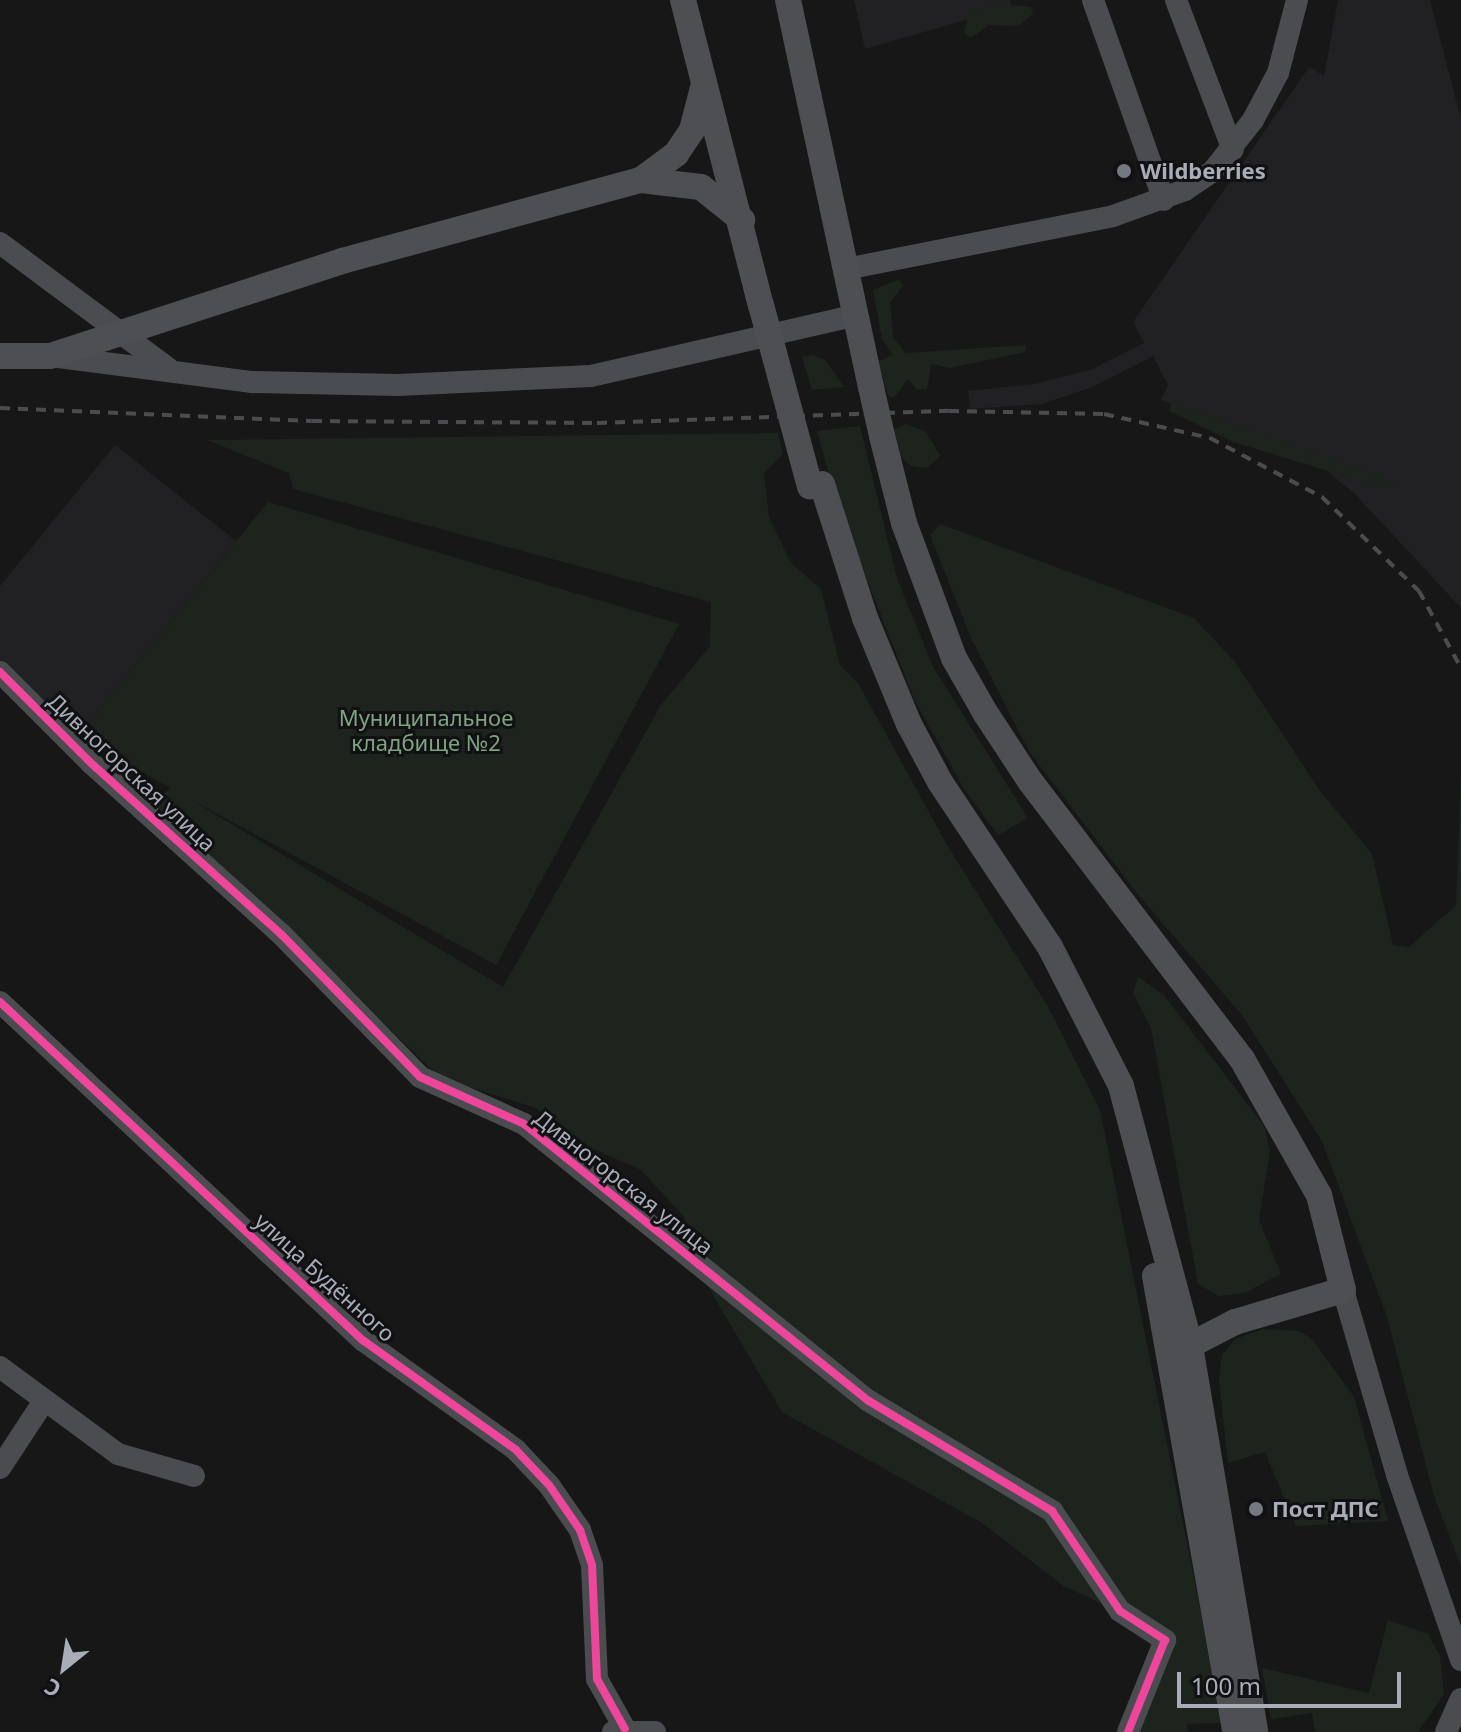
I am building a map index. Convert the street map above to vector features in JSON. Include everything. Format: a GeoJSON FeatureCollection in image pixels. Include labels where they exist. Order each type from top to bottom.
{"type":"FeatureCollection","features":[{"type":"Feature","properties":{"kind":"main road"},"geometry":{"type":"LineString","coordinates":[[683,0],[768,305]]}},
{"type":"Feature","properties":{"kind":"main road"},"geometry":{"type":"LineString","coordinates":[[696,0],[768,305],[854,624],[899,732],[1039,956],[1106,1094],[1200,1409],[1255,1732]]}},
{"type":"Feature","properties":{"kind":"main road"},"geometry":{"type":"LineString","coordinates":[[788,0],[882,436],[904,523],[954,658],[1030,781],[1242,1059],[1274,1108],[1319,1195],[1343,1290],[1235,1322],[1181,1350]]}},
{"type":"Feature","properties":{"kind":"main road"},"geometry":{"type":"LineString","coordinates":[[0,356],[50,356],[117,330],[342,261],[641,180],[676,154],[692,130],[705,79]]}},
{"type":"Feature","properties":{"kind":"main road"},"geometry":{"type":"LineString","coordinates":[[641,180],[701,187],[742,220]]}},
{"type":"Feature","properties":{"kind":"main road"},"geometry":{"type":"LineString","coordinates":[[1200,1409],[1204,1367],[1235,1322]]}},
{"type":"Feature","properties":{"kind":"main road"},"geometry":{"type":"LineString","coordinates":[[1181,1350],[1235,1732]]}},
{"type":"Feature","properties":{"kind":"street"},"geometry":{"type":"LineString","coordinates":[[1093,0],[1164,200]]}},
{"type":"Feature","properties":{"kind":"street"},"geometry":{"type":"LineString","coordinates":[[1176,0],[1233,150]]}},
{"type":"Feature","properties":{"kind":"street"},"geometry":{"type":"LineString","coordinates":[[846,269],[1113,216],[1164,200],[1212,172],[1233,150],[1278,73],[1297,0]]}},
{"type":"Feature","properties":{"kind":"street"},"geometry":{"type":"LineString","coordinates":[[0,243],[117,330],[145,355],[180,374]]}},
{"type":"Feature","properties":{"kind":"street"},"geometry":{"type":"LineString","coordinates":[[50,356],[252,382],[398,385],[591,376],[857,315]]}},
{"type":"Feature","properties":{"kind":"street","name":"Дивногорская улица"},"geometry":{"type":"LineString","coordinates":[[0,672],[91,763],[282,935],[420,1077],[524,1124],[869,1401],[1052,1511],[1120,1611],[1165,1640],[1128,1732]]}},
{"type":"Feature","properties":{"kind":"street","name":"улица Будённого"},"geometry":{"type":"LineString","coordinates":[[0,1002],[364,1341],[516,1450],[549,1485],[580,1530],[592,1565],[597,1679],[619,1730]]}},
{"type":"Feature","properties":{"kind":"street"},"geometry":{"type":"LineString","coordinates":[[1343,1290],[1397,1475],[1461,1660]]}},
{"type":"Feature","properties":{"kind":"street"},"geometry":{"type":"LineString","coordinates":[[0,1367],[118,1454],[194,1476]]}},
{"type":"Feature","properties":{"kind":"street"},"geometry":{"type":"LineString","coordinates":[[0,1468],[44,1401]]}},
{"type":"Feature","properties":{"kind":"street"},"geometry":{"type":"LineString","coordinates":[[1446,1732],[1461,1699]]}},
{"type":"Feature","properties":{"kind":"street"},"geometry":{"type":"LineString","coordinates":[[619,1730],[655,1732]]}},
{"type":"Feature","properties":{"kind":"shaded area"},"geometry":{"type":"Polygon","coordinates":[[[854,0],[1010,0],[1011,7],[865,49],[854,0]]]}},
{"type":"Feature","properties":{"kind":"shaded area"},"geometry":{"type":"Polygon","coordinates":[[[1338,0],[1430,0],[1461,119],[1461,608],[1354,493],[1306,454],[1161,400],[1168,385],[1153,356],[1090,388],[1042,404],[970,409],[968,391],[1034,384],[1093,369],[1144,343],[1133,322],[1309,67],[1324,76],[1338,0]]]}},
{"type":"Feature","properties":{"kind":"shaded area"},"geometry":{"type":"Polygon","coordinates":[[[115,445],[236,541],[77,737],[0,672],[0,586],[115,445]]]}},
{"type":"Feature","properties":{"kind":"green space"},"geometry":{"type":"Polygon","coordinates":[[[1002,4],[1031,7],[1033,14],[1018,26],[989,25],[972,37],[964,34],[969,11],[1002,4]]]}},
{"type":"Feature","properties":{"kind":"green space"},"geometry":{"type":"Polygon","coordinates":[[[897,280],[904,285],[890,302],[893,337],[905,353],[1026,345],[1025,352],[950,368],[931,364],[927,389],[917,390],[908,379],[894,398],[888,396],[878,361],[893,355],[882,339],[873,290],[897,280]]]}},
{"type":"Feature","properties":{"kind":"green space"},"geometry":{"type":"Polygon","coordinates":[[[813,355],[825,360],[844,387],[812,390],[802,357],[813,355]]]}},
{"type":"Feature","properties":{"kind":"green space"},"geometry":{"type":"Polygon","coordinates":[[[1172,402],[1381,477],[1394,485],[1388,489],[1233,442],[1169,411],[1172,402]]]}},
{"type":"Feature","properties":{"kind":"green space"},"geometry":{"type":"Polygon","coordinates":[[[906,424],[926,432],[940,456],[927,468],[911,466],[900,456],[892,431],[906,424]]]}},
{"type":"Feature","properties":{"kind":"green space"},"geometry":{"type":"Polygon","coordinates":[[[860,426],[897,578],[933,667],[1028,818],[998,835],[964,789],[915,701],[838,507],[817,431],[860,426]]]}},
{"type":"Feature","properties":{"kind":"green space","name":"Муниципальное кладбище №2"},"geometry":{"type":"Polygon","coordinates":[[[778,433],[783,454],[764,473],[769,517],[791,563],[821,589],[840,665],[858,683],[947,845],[1047,1005],[1100,1110],[1223,1723],[1187,1724],[1188,1732],[1139,1732],[1172,1637],[1062,1585],[984,1524],[782,1412],[681,1241],[685,1218],[641,1170],[580,1143],[536,1108],[441,1078],[149,804],[171,788],[77,737],[268,502],[679,624],[496,965],[190,799],[503,987],[661,705],[710,646],[711,602],[293,489],[289,473],[207,440],[778,433]]]}},
{"type":"Feature","properties":{"kind":"green space"},"geometry":{"type":"Polygon","coordinates":[[[940,524],[1194,618],[1235,662],[1320,791],[1372,854],[1393,945],[1409,947],[1456,905],[1461,776],[1461,1566],[1434,1496],[1387,1317],[1322,1141],[1242,1015],[1140,897],[1030,753],[971,638],[930,535],[940,524]]]}},
{"type":"Feature","properties":{"kind":"green space"},"geometry":{"type":"Polygon","coordinates":[[[1138,977],[1164,995],[1264,1126],[1270,1151],[1259,1220],[1281,1274],[1244,1293],[1219,1296],[1198,1284],[1151,1028],[1133,993],[1138,977]]]}},
{"type":"Feature","properties":{"kind":"green space"},"geometry":{"type":"Polygon","coordinates":[[[1262,1329],[1299,1331],[1312,1339],[1354,1397],[1388,1521],[1296,1526],[1265,1452],[1228,1463],[1219,1379],[1222,1355],[1235,1339],[1262,1329]]]}},
{"type":"Feature","properties":{"kind":"green space"},"geometry":{"type":"Polygon","coordinates":[[[1388,1620],[1428,1634],[1440,1656],[1444,1694],[1418,1732],[1315,1732],[1312,1713],[1271,1719],[1262,1668],[1369,1693],[1388,1620]]]}},
{"type":"Feature","properties":{"kind":"railway"},"geometry":{"type":"LineString","coordinates":[[0,408],[312,421],[597,423],[949,411],[1104,414],[1210,438],[1322,497],[1419,591],[1461,668]]}},
{"type":"Feature","properties":{"kind":"cycle path"},"geometry":{"type":"LineString","coordinates":[[0,672],[91,763],[282,935],[420,1077],[524,1124],[869,1401],[1052,1511],[1120,1611],[1165,1640],[1128,1732]]}},
{"type":"Feature","properties":{"kind":"cycle path"},"geometry":{"type":"LineString","coordinates":[[0,1002],[364,1341],[516,1450],[549,1485],[580,1530],[592,1565],[597,1679],[625,1729]]}},
{"type":"Feature","properties":{"kind":"place","name":"Wildberries"},"geometry":{"type":"Point","coordinates":[1124,171]}},
{"type":"Feature","properties":{"kind":"place","name":"Пост ДПС"},"geometry":{"type":"Point","coordinates":[1256,1509]}}]}
